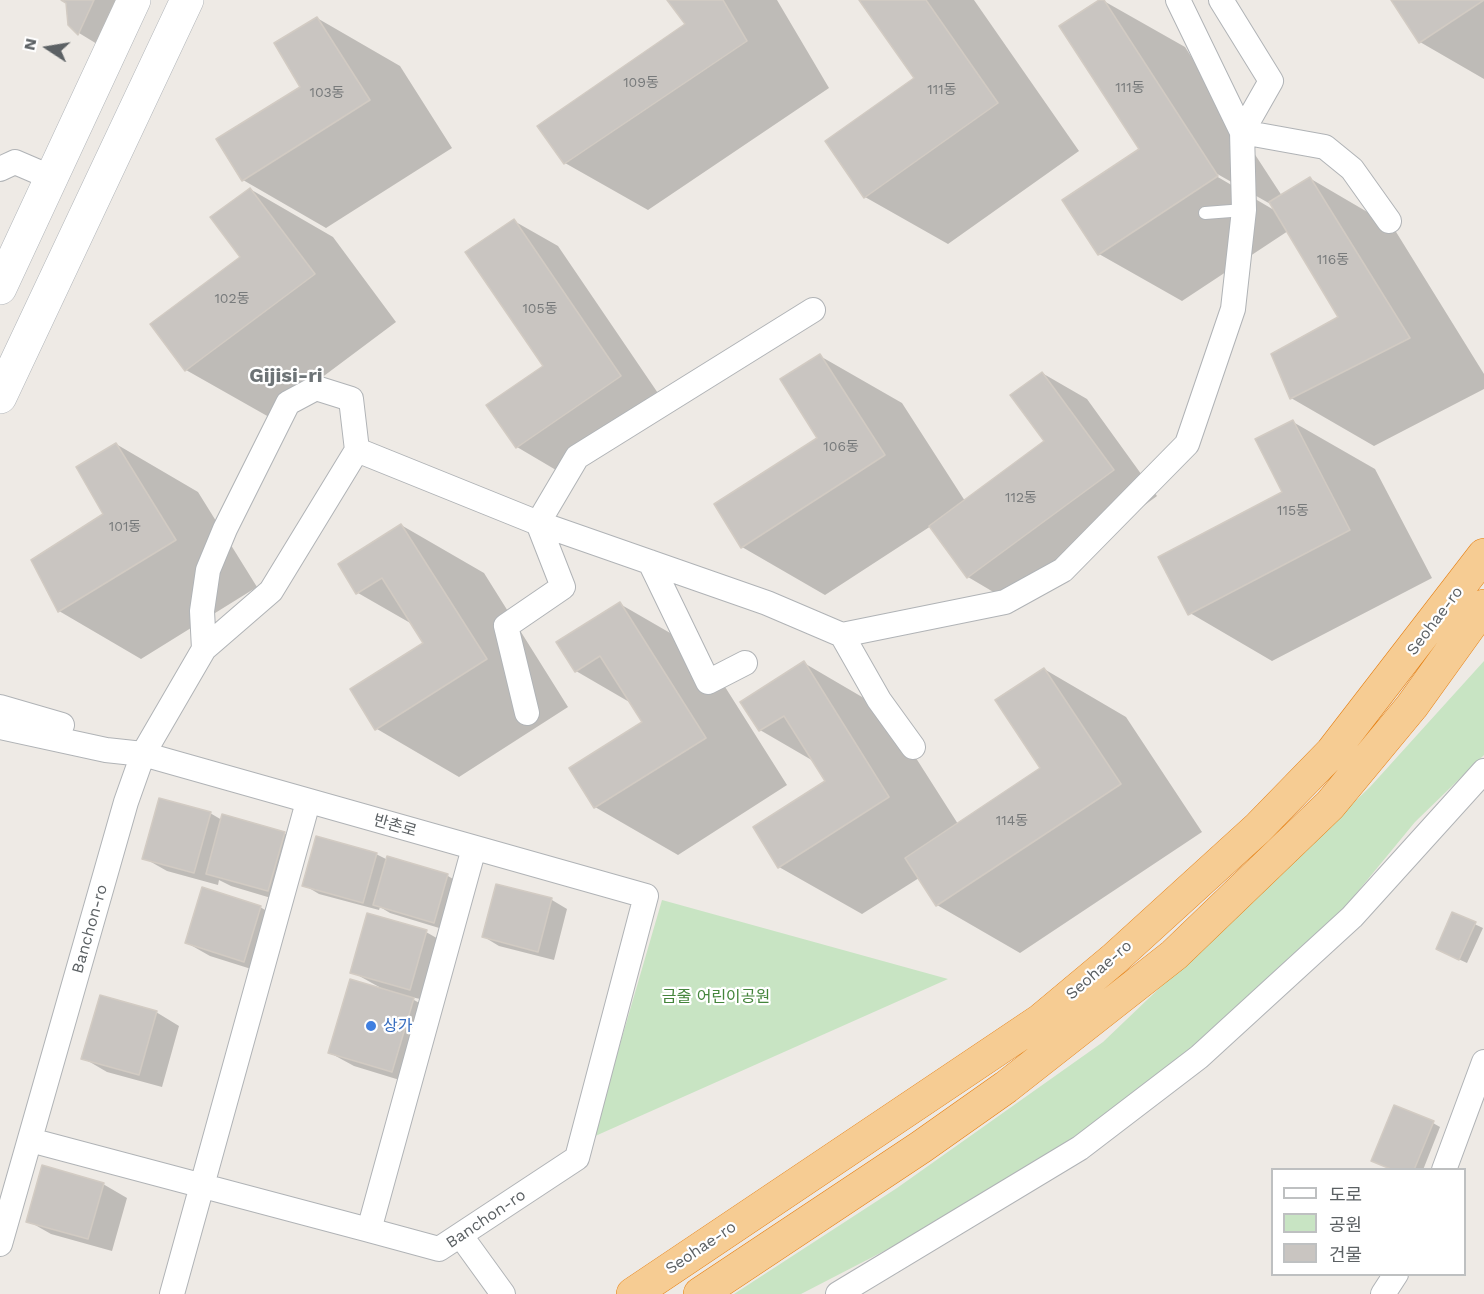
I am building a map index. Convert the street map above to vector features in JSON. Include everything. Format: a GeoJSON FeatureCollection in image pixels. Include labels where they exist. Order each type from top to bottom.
{"type":"FeatureCollection","features":[{"type":"Feature","properties":{"kind":"highway"},"geometry":{"type":"LineString","coordinates":[[1452,599],[1484,543]]}},
{"type":"Feature","properties":{"kind":"highway","name":"Seohae-ro"},"geometry":{"type":"LineString","coordinates":[[633,1294],[1041,1020],[1114,959],[1258,828],[1332,752],[1484,555]]}},
{"type":"Feature","properties":{"kind":"highway","name":"Seohae-ro"},"geometry":{"type":"LineString","coordinates":[[700,1294],[921,1147],[1006,1087],[1174,955],[1330,805],[1412,706],[1484,606]]}},
{"type":"Feature","properties":{"kind":"street"},"geometry":{"type":"LineString","coordinates":[[0,288],[134,0]]}},
{"type":"Feature","properties":{"kind":"street"},"geometry":{"type":"LineString","coordinates":[[0,397],[188,0]]}},
{"type":"Feature","properties":{"kind":"street"},"geometry":{"type":"LineString","coordinates":[[357,450],[538,523],[767,603],[842,635],[1005,602],[1063,570],[1186,444],[1233,309],[1244,210],[1242,132],[1178,0]]}},
{"type":"Feature","properties":{"kind":"street"},"geometry":{"type":"LineString","coordinates":[[1221,0],[1271,81],[1242,132]]}},
{"type":"Feature","properties":{"kind":"street"},"geometry":{"type":"LineString","coordinates":[[1242,132],[1325,147],[1352,169],[1389,221]]}},
{"type":"Feature","properties":{"kind":"street"},"geometry":{"type":"LineString","coordinates":[[0,169],[15,162],[50,177]]}},
{"type":"Feature","properties":{"kind":"street"},"geometry":{"type":"LineString","coordinates":[[538,523],[577,457],[813,310]]}},
{"type":"Feature","properties":{"kind":"street"},"geometry":{"type":"LineString","coordinates":[[316,388],[351,399],[357,450],[271,591],[204,649],[202,611],[208,570],[225,529],[288,403],[316,388]]}},
{"type":"Feature","properties":{"kind":"street"},"geometry":{"type":"LineString","coordinates":[[527,713],[506,626],[563,588],[538,523]]}},
{"type":"Feature","properties":{"kind":"street"},"geometry":{"type":"LineString","coordinates":[[650,562],[708,682],[746,663]]}},
{"type":"Feature","properties":{"kind":"street"},"geometry":{"type":"LineString","coordinates":[[842,635],[879,700],[913,747]]}},
{"type":"Feature","properties":{"kind":"street","name":"Banchon-ro"},"geometry":{"type":"LineString","coordinates":[[0,1244],[126,802],[143,754],[204,649]]}},
{"type":"Feature","properties":{"kind":"street"},"geometry":{"type":"LineString","coordinates":[[0,707],[110,739],[143,754]]}},
{"type":"Feature","properties":{"kind":"street"},"geometry":{"type":"LineString","coordinates":[[0,727],[106,750],[143,754]]}},
{"type":"Feature","properties":{"kind":"street","name":"반촌로"},"geometry":{"type":"LineString","coordinates":[[143,754],[646,896]]}},
{"type":"Feature","properties":{"kind":"street"},"geometry":{"type":"LineString","coordinates":[[838,1294],[1080,1148],[1199,1057],[1352,917],[1484,771]]}},
{"type":"Feature","properties":{"kind":"street"},"geometry":{"type":"LineString","coordinates":[[172,1294],[308,802]]}},
{"type":"Feature","properties":{"kind":"street"},"geometry":{"type":"LineString","coordinates":[[30,1140],[369,1230],[474,848]]}},
{"type":"Feature","properties":{"kind":"street","name":"Banchon-ro"},"geometry":{"type":"LineString","coordinates":[[369,1230],[440,1249],[576,1158],[646,896]]}},
{"type":"Feature","properties":{"kind":"street"},"geometry":{"type":"LineString","coordinates":[[1445,1168],[1484,1065]]}},
{"type":"Feature","properties":{"kind":"street"},"geometry":{"type":"LineString","coordinates":[[461,1236],[503,1294]]}},
{"type":"Feature","properties":{"kind":"street"},"geometry":{"type":"LineString","coordinates":[[1383,1294],[1395,1276]]}},
{"type":"Feature","properties":{"kind":"lane"},"geometry":{"type":"LineString","coordinates":[[1205,213],[1244,210]]}},
{"type":"Feature","properties":{"kind":"green space"},"geometry":{"type":"Polygon","coordinates":[[[1484,661],[1484,755],[1415,822],[1345,907],[1171,1073],[1013,1177],[892,1247],[801,1294],[734,1294],[897,1188],[1103,1042],[1370,787],[1484,661]]]}},
{"type":"Feature","properties":{"kind":"green space","name":"금줄 어린이공원"},"geometry":{"type":"Polygon","coordinates":[[[662,900],[948,979],[593,1137],[662,900]]]}},
{"type":"Feature","properties":{"kind":"building"},"geometry":{"type":"Polygon","coordinates":[[[61,0],[94,0],[78,35],[68,25],[66,3],[61,0]]]}},
{"type":"Feature","properties":{"kind":"building"},"geometry":{"type":"Polygon","coordinates":[[[667,0],[723,0],[747,41],[564,164],[537,126],[685,24],[667,0]]]}},
{"type":"Feature","properties":{"kind":"building"},"geometry":{"type":"Polygon","coordinates":[[[859,0],[926,0],[998,103],[864,198],[825,141],[914,78],[859,0]]]}},
{"type":"Feature","properties":{"kind":"building"},"geometry":{"type":"Polygon","coordinates":[[[1099,0],[1104,0],[1218,176],[1098,255],[1062,200],[1139,149],[1059,26],[1099,0]]]}},
{"type":"Feature","properties":{"kind":"building"},"geometry":{"type":"Polygon","coordinates":[[[1391,0],[1484,0],[1419,43],[1391,0]]]}},
{"type":"Feature","properties":{"kind":"building"},"geometry":{"type":"Polygon","coordinates":[[[317,17],[370,100],[242,181],[216,139],[300,87],[274,43],[317,17]]]}},
{"type":"Feature","properties":{"kind":"building"},"geometry":{"type":"Polygon","coordinates":[[[1310,177],[1410,338],[1290,399],[1271,354],[1338,317],[1269,202],[1310,177]]]}},
{"type":"Feature","properties":{"kind":"building"},"geometry":{"type":"Polygon","coordinates":[[[250,188],[315,274],[185,371],[150,324],[240,257],[210,217],[250,188]]]}},
{"type":"Feature","properties":{"kind":"building"},"geometry":{"type":"Polygon","coordinates":[[[514,219],[621,376],[516,448],[486,405],[543,366],[465,252],[514,219]]]}},
{"type":"Feature","properties":{"kind":"building"},"geometry":{"type":"Polygon","coordinates":[[[820,354],[885,455],[741,548],[714,504],[817,438],[780,379],[820,354]]]}},
{"type":"Feature","properties":{"kind":"building"},"geometry":{"type":"Polygon","coordinates":[[[1042,372],[1114,470],[967,578],[929,526],[1044,441],[1010,395],[1042,372]]]}},
{"type":"Feature","properties":{"kind":"building"},"geometry":{"type":"Polygon","coordinates":[[[1293,420],[1350,530],[1188,615],[1158,557],[1282,492],[1255,439],[1293,420]]]}},
{"type":"Feature","properties":{"kind":"building"},"geometry":{"type":"Polygon","coordinates":[[[116,443],[176,540],[58,612],[31,560],[103,514],[76,467],[116,443]]]}},
{"type":"Feature","properties":{"kind":"building"},"geometry":{"type":"Polygon","coordinates":[[[401,524],[487,659],[375,730],[350,689],[423,643],[382,578],[356,594],[338,564],[401,524]]]}},
{"type":"Feature","properties":{"kind":"building"},"geometry":{"type":"Polygon","coordinates":[[[620,602],[706,738],[594,808],[569,768],[642,722],[600,656],[575,672],[556,642],[620,602]]]}},
{"type":"Feature","properties":{"kind":"building"},"geometry":{"type":"Polygon","coordinates":[[[804,661],[889,797],[778,868],[753,827],[825,781],[784,716],[759,731],[740,702],[804,661]]]}},
{"type":"Feature","properties":{"kind":"building"},"geometry":{"type":"Polygon","coordinates":[[[1044,668],[1121,784],[936,906],[905,858],[1040,768],[995,700],[1044,668]]]}},
{"type":"Feature","properties":{"kind":"building"},"geometry":{"type":"Polygon","coordinates":[[[159,798],[211,812],[194,873],[142,859],[159,798]]]}},
{"type":"Feature","properties":{"kind":"building"},"geometry":{"type":"Polygon","coordinates":[[[222,814],[285,832],[268,891],[206,874],[222,814]]]}},
{"type":"Feature","properties":{"kind":"building"},"geometry":{"type":"Polygon","coordinates":[[[316,836],[377,853],[363,903],[302,886],[316,836]]]}},
{"type":"Feature","properties":{"kind":"building"},"geometry":{"type":"Polygon","coordinates":[[[387,856],[448,874],[434,923],[373,905],[387,856]]]}},
{"type":"Feature","properties":{"kind":"building"},"geometry":{"type":"Polygon","coordinates":[[[496,884],[552,898],[538,952],[482,937],[496,884]]]}},
{"type":"Feature","properties":{"kind":"building"},"geometry":{"type":"Polygon","coordinates":[[[202,887],[261,906],[244,962],[185,943],[202,887]]]}},
{"type":"Feature","properties":{"kind":"building"},"geometry":{"type":"Polygon","coordinates":[[[1452,912],[1476,922],[1459,960],[1436,949],[1452,912]]]}},
{"type":"Feature","properties":{"kind":"building","name":"상가"},"geometry":{"type":"Polygon","coordinates":[[[367,913],[427,930],[410,990],[350,973],[367,913]]]}},
{"type":"Feature","properties":{"kind":"building","name":"상가"},"geometry":{"type":"Polygon","coordinates":[[[350,979],[414,998],[392,1072],[328,1053],[350,979]]]}},
{"type":"Feature","properties":{"kind":"building"},"geometry":{"type":"Polygon","coordinates":[[[100,995],[157,1011],[139,1075],[81,1059],[100,995]]]}},
{"type":"Feature","properties":{"kind":"building"},"geometry":{"type":"Polygon","coordinates":[[[1394,1105],[1434,1121],[1415,1168],[1388,1168],[1371,1161],[1394,1105]]]}},
{"type":"Feature","properties":{"kind":"building"},"geometry":{"type":"Polygon","coordinates":[[[42,1165],[104,1183],[88,1239],[26,1222],[42,1165]]]}},
{"type":"Feature","properties":{"kind":"place","name":"상가"},"geometry":{"type":"Point","coordinates":[371,1026]}},
{"type":"Feature","properties":{"kind":"district","name":"Gijisi-ri"},"geometry":{"type":"Point","coordinates":[286,376]}}]}
